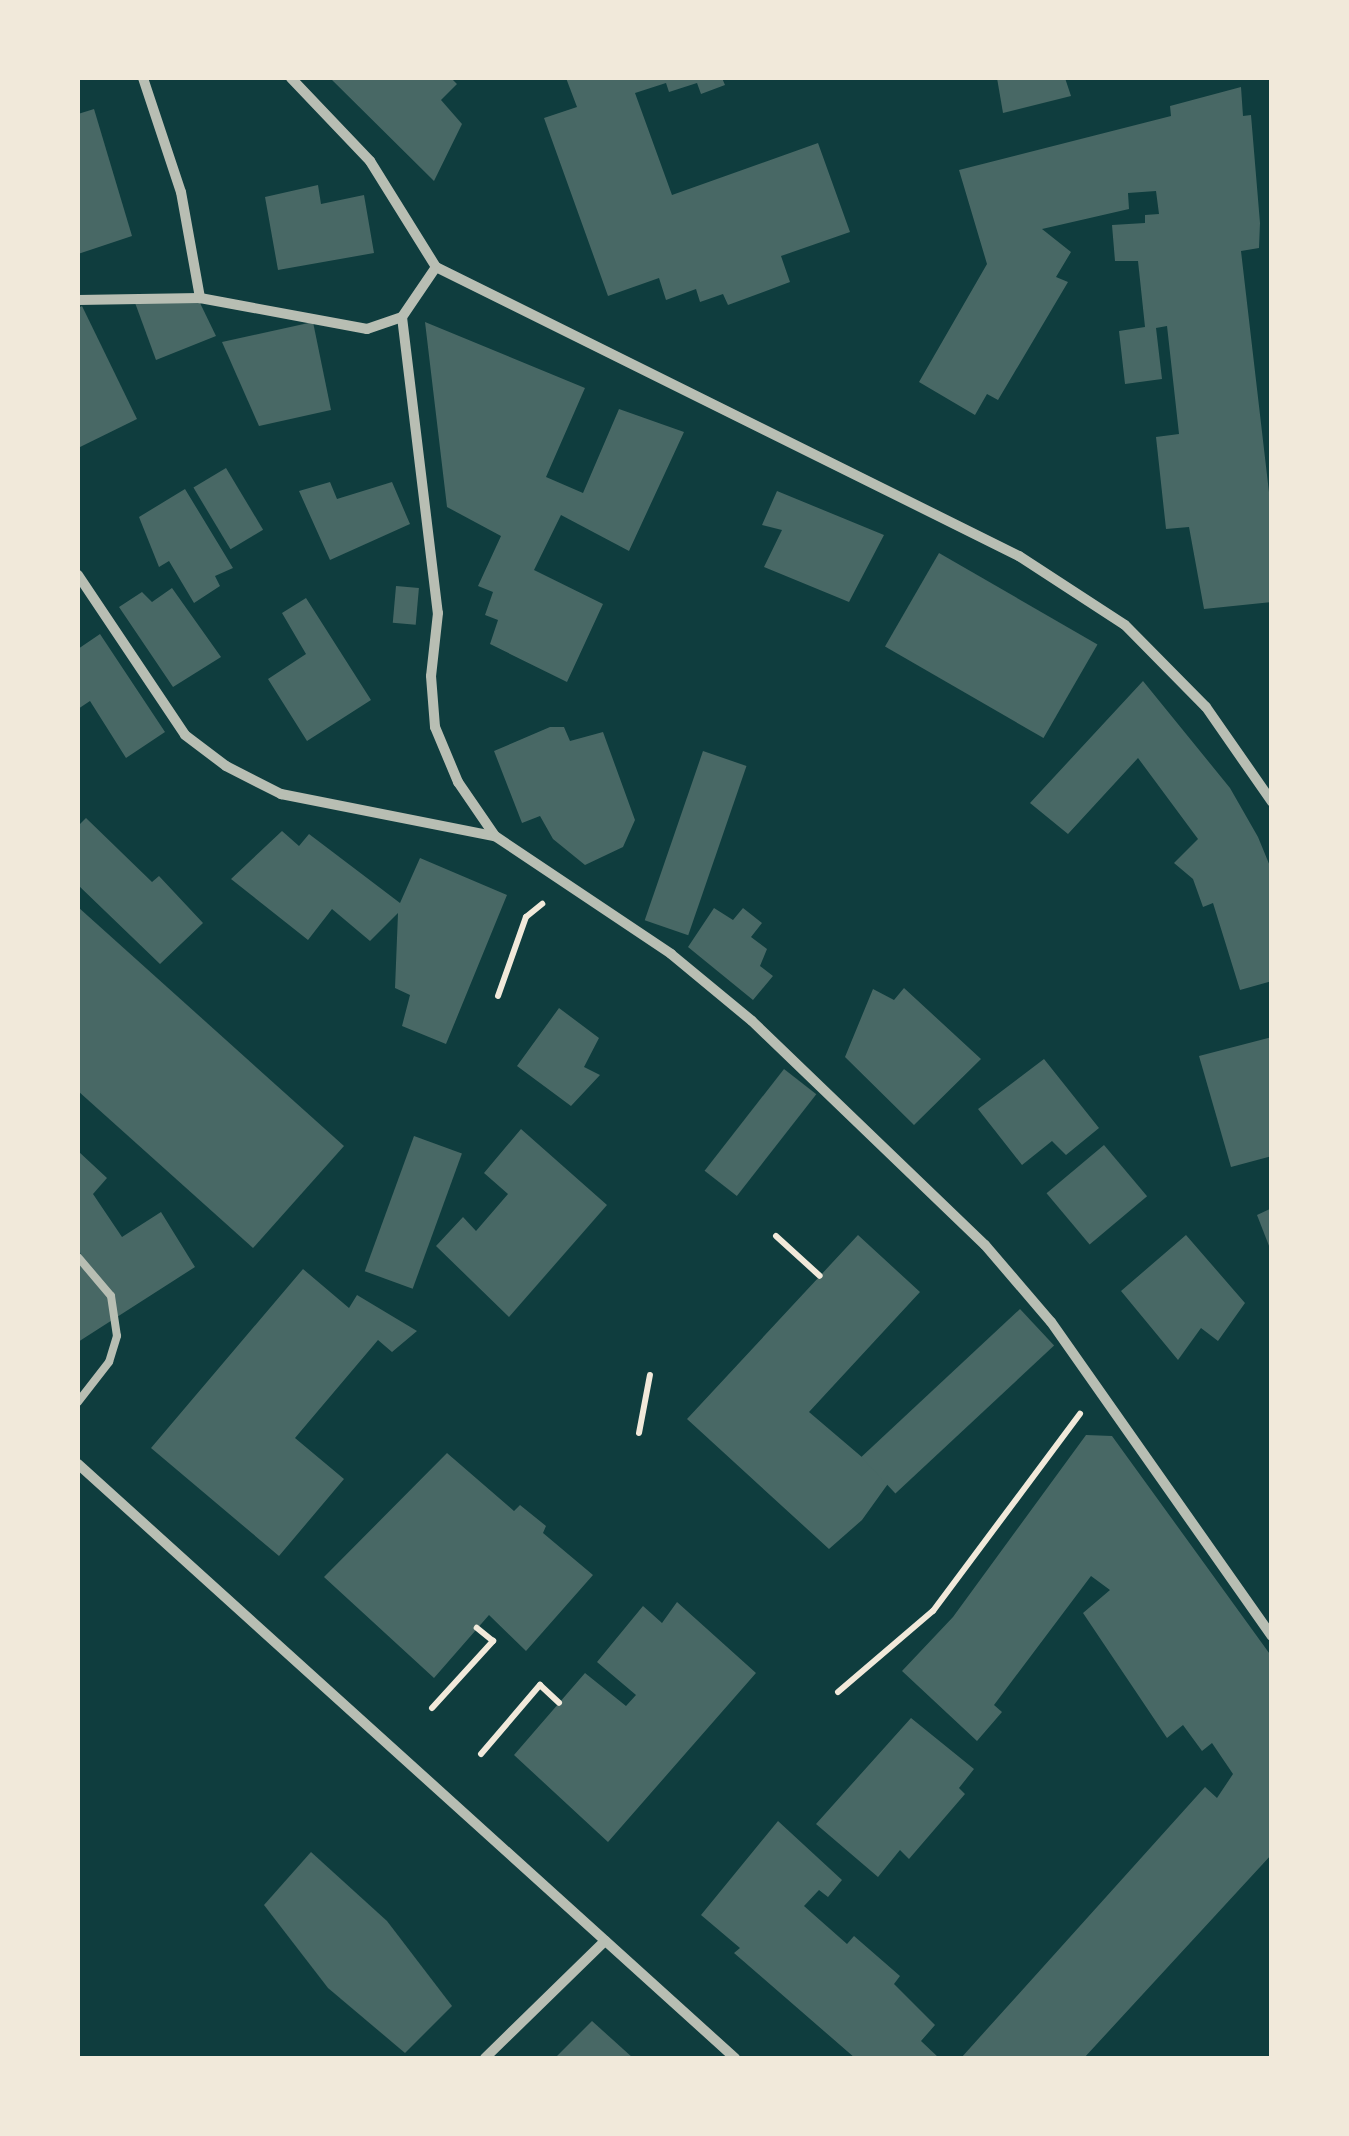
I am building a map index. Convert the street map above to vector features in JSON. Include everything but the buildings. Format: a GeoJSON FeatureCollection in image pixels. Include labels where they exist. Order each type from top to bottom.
{"type":"FeatureCollection","features":[{"type":"Feature","properties":{"kind":"street"},"geometry":{"type":"LineString","coordinates":[[143,78],[181,192],[200,298]]}},
{"type":"Feature","properties":{"kind":"street"},"geometry":{"type":"LineString","coordinates":[[291,78],[370,160],[436,267],[1019,556],[1124,626],[1206,707],[1272,802]]}},
{"type":"Feature","properties":{"kind":"street"},"geometry":{"type":"LineString","coordinates":[[78,300],[200,298],[368,329],[402,317],[436,267]]}},
{"type":"Feature","properties":{"kind":"street"},"geometry":{"type":"LineString","coordinates":[[402,317],[438,613],[431,676],[435,727],[458,782],[495,836],[671,954],[752,1020],[985,1245],[1098,1389],[1272,1636]]}},
{"type":"Feature","properties":{"kind":"street"},"geometry":{"type":"LineString","coordinates":[[78,575],[185,735],[226,766],[281,794],[495,836]]}},
{"type":"Feature","properties":{"kind":"street"},"geometry":{"type":"LineString","coordinates":[[78,1464],[736,2058]]}},
{"type":"Feature","properties":{"kind":"street"},"geometry":{"type":"LineString","coordinates":[[485,2058],[605,1941]]}},
{"type":"Feature","properties":{"kind":"lane"},"geometry":{"type":"LineString","coordinates":[[78,1257],[111,1296],[117,1336],[109,1362],[78,1402]]}},
{"type":"Feature","properties":{"kind":"path"},"geometry":{"type":"LineString","coordinates":[[498,996],[526,917]]}},
{"type":"Feature","properties":{"kind":"path"},"geometry":{"type":"LineString","coordinates":[[776,1236],[820,1276]]}},
{"type":"Feature","properties":{"kind":"path"},"geometry":{"type":"LineString","coordinates":[[639,1433],[650,1375]]}},
{"type":"Feature","properties":{"kind":"path"},"geometry":{"type":"LineString","coordinates":[[838,1692],[933,1611],[1098,1389]]}},
{"type":"Feature","properties":{"kind":"path"},"geometry":{"type":"LineString","coordinates":[[432,1708],[493,1640],[477,1628]]}},
{"type":"Feature","properties":{"kind":"path"},"geometry":{"type":"LineString","coordinates":[[481,1754],[540,1685],[559,1703]]}}]}
